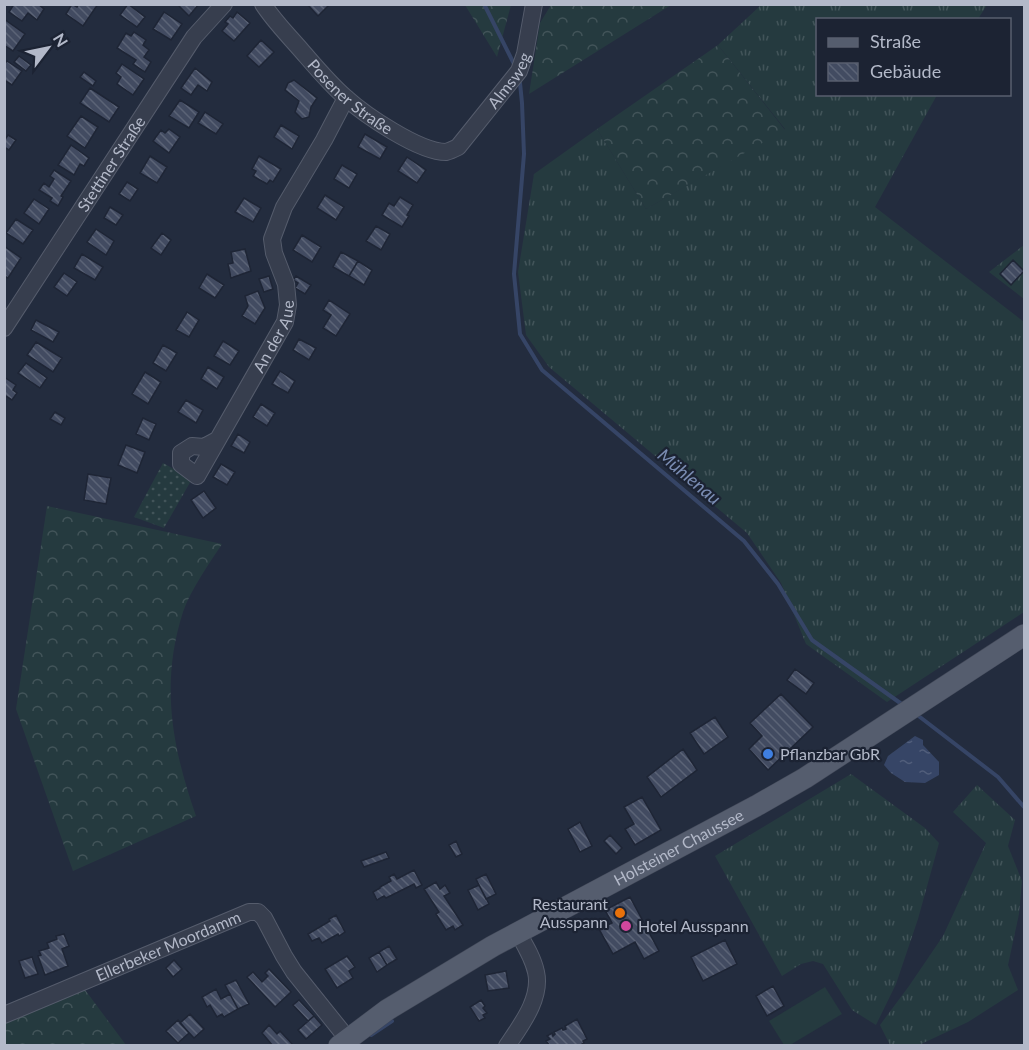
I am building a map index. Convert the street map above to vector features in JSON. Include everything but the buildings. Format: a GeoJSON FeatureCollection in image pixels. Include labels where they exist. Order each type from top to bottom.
{"type":"FeatureCollection","features":[{"type":"Feature","properties":{"kind":"main road","name":"Holsteiner Chaussee"},"geometry":{"type":"LineString","coordinates":[[343,1042],[387,1010],[484,951],[805,778],[1024,635]]}},
{"type":"Feature","properties":{"kind":"street","name":"Stettiner Straße"},"geometry":{"type":"LineString","coordinates":[[4,328],[194,38],[224,4]]}},
{"type":"Feature","properties":{"kind":"street","name":"Posener Straße"},"geometry":{"type":"LineString","coordinates":[[263,4],[312,63],[346,98],[391,129],[419,144],[436,151],[448,152],[459,147]]}},
{"type":"Feature","properties":{"kind":"street","name":"Almsweg"},"geometry":{"type":"LineString","coordinates":[[459,147],[519,72],[525,54],[534,4]]}},
{"type":"Feature","properties":{"kind":"street","name":"An der Aue"},"geometry":{"type":"LineString","coordinates":[[217,440],[285,322],[288,305],[286,284],[274,254],[272,239],[284,207],[346,98]]}},
{"type":"Feature","properties":{"kind":"street","name":"Ellerbeker Moordamm"},"geometry":{"type":"LineString","coordinates":[[4,1015],[249,912],[258,912],[264,918],[284,957],[343,1042]]}},
{"type":"Feature","properties":{"kind":"street"},"geometry":{"type":"LineString","coordinates":[[507,1046],[527,1015],[536,990],[537,973],[518,933]]}},
{"type":"Feature","properties":{"kind":"green space"},"geometry":{"type":"Polygon","coordinates":[[[465,5],[511,5],[497,57],[465,5]]]}},
{"type":"Feature","properties":{"kind":"green space"},"geometry":{"type":"Polygon","coordinates":[[[551,5],[671,5],[529,94],[540,23],[551,5]]]}},
{"type":"Feature","properties":{"kind":"green space"},"geometry":{"type":"Polygon","coordinates":[[[761,5],[987,5],[979,18],[816,18],[816,96],[936,96],[875,207],[1024,322],[1024,612],[887,702],[806,644],[781,583],[747,533],[549,367],[526,335],[518,272],[534,174],[597,129],[646,209],[785,129],[718,45],[761,5]]]}},
{"type":"Feature","properties":{"kind":"green space"},"geometry":{"type":"Polygon","coordinates":[[[718,45],[785,130],[646,209],[597,129],[718,45]]]}},
{"type":"Feature","properties":{"kind":"green space"},"geometry":{"type":"Polygon","coordinates":[[[1024,245],[1024,299],[989,272],[1024,245]]]}},
{"type":"Feature","properties":{"kind":"green space"},"geometry":{"type":"Polygon","coordinates":[[[163,463],[192,479],[164,528],[134,517],[163,463]]]}},
{"type":"Feature","properties":{"kind":"green space"},"geometry":{"type":"Polygon","coordinates":[[[47,506],[222,544],[186,603],[176,639],[172,665],[172,715],[175,740],[196,816],[73,871],[16,709],[47,506]]]}},
{"type":"Feature","properties":{"kind":"green space"},"geometry":{"type":"Polygon","coordinates":[[[851,774],[925,828],[939,843],[918,919],[896,984],[876,1025],[852,1010],[823,964],[813,961],[801,964],[782,976],[715,856],[851,774]]]}},
{"type":"Feature","properties":{"kind":"green space"},"geometry":{"type":"Polygon","coordinates":[[[977,785],[1015,820],[1008,846],[1022,881],[1019,914],[1008,965],[1018,990],[968,1022],[919,1045],[890,1045],[880,1025],[943,936],[986,843],[953,812],[977,785]]]}},
{"type":"Feature","properties":{"kind":"green space"},"geometry":{"type":"Polygon","coordinates":[[[80,983],[126,1045],[5,1046],[5,1015],[80,983]]]}},
{"type":"Feature","properties":{"kind":"green space"},"geometry":{"type":"Polygon","coordinates":[[[825,987],[842,1014],[790,1045],[784,1045],[769,1021],[825,987]]]}},
{"type":"Feature","properties":{"kind":"water"},"geometry":{"type":"Polygon","coordinates":[[[915,736],[923,740],[923,745],[939,762],[939,775],[925,783],[905,782],[891,773],[884,765],[888,756],[915,736]]]}},
{"type":"Feature","properties":{"kind":"waterway","name":"Mühlenau"},"geometry":{"type":"LineString","coordinates":[[484,4],[514,64]]}},
{"type":"Feature","properties":{"kind":"waterway","name":"Mühlenau"},"geometry":{"type":"LineString","coordinates":[[520,83],[524,154],[514,274],[520,334],[542,370],[744,541],[778,584],[812,640],[903,705]]}},
{"type":"Feature","properties":{"kind":"waterway","name":"Mühlenau"},"geometry":{"type":"LineString","coordinates":[[916,714],[998,777],[1024,807]]}},
{"type":"Feature","properties":{"kind":"waterway"},"geometry":{"type":"LineString","coordinates":[[371,1035],[392,1021]]}},
{"type":"Feature","properties":{"kind":"place","name":"Pflanzbar GbR"},"geometry":{"type":"Point","coordinates":[768,754]}},
{"type":"Feature","properties":{"kind":"place","name":"Restaurant Ausspann"},"geometry":{"type":"Point","coordinates":[620,913]}},
{"type":"Feature","properties":{"kind":"place","name":"Hotel Ausspann"},"geometry":{"type":"Point","coordinates":[626,926]}}]}
